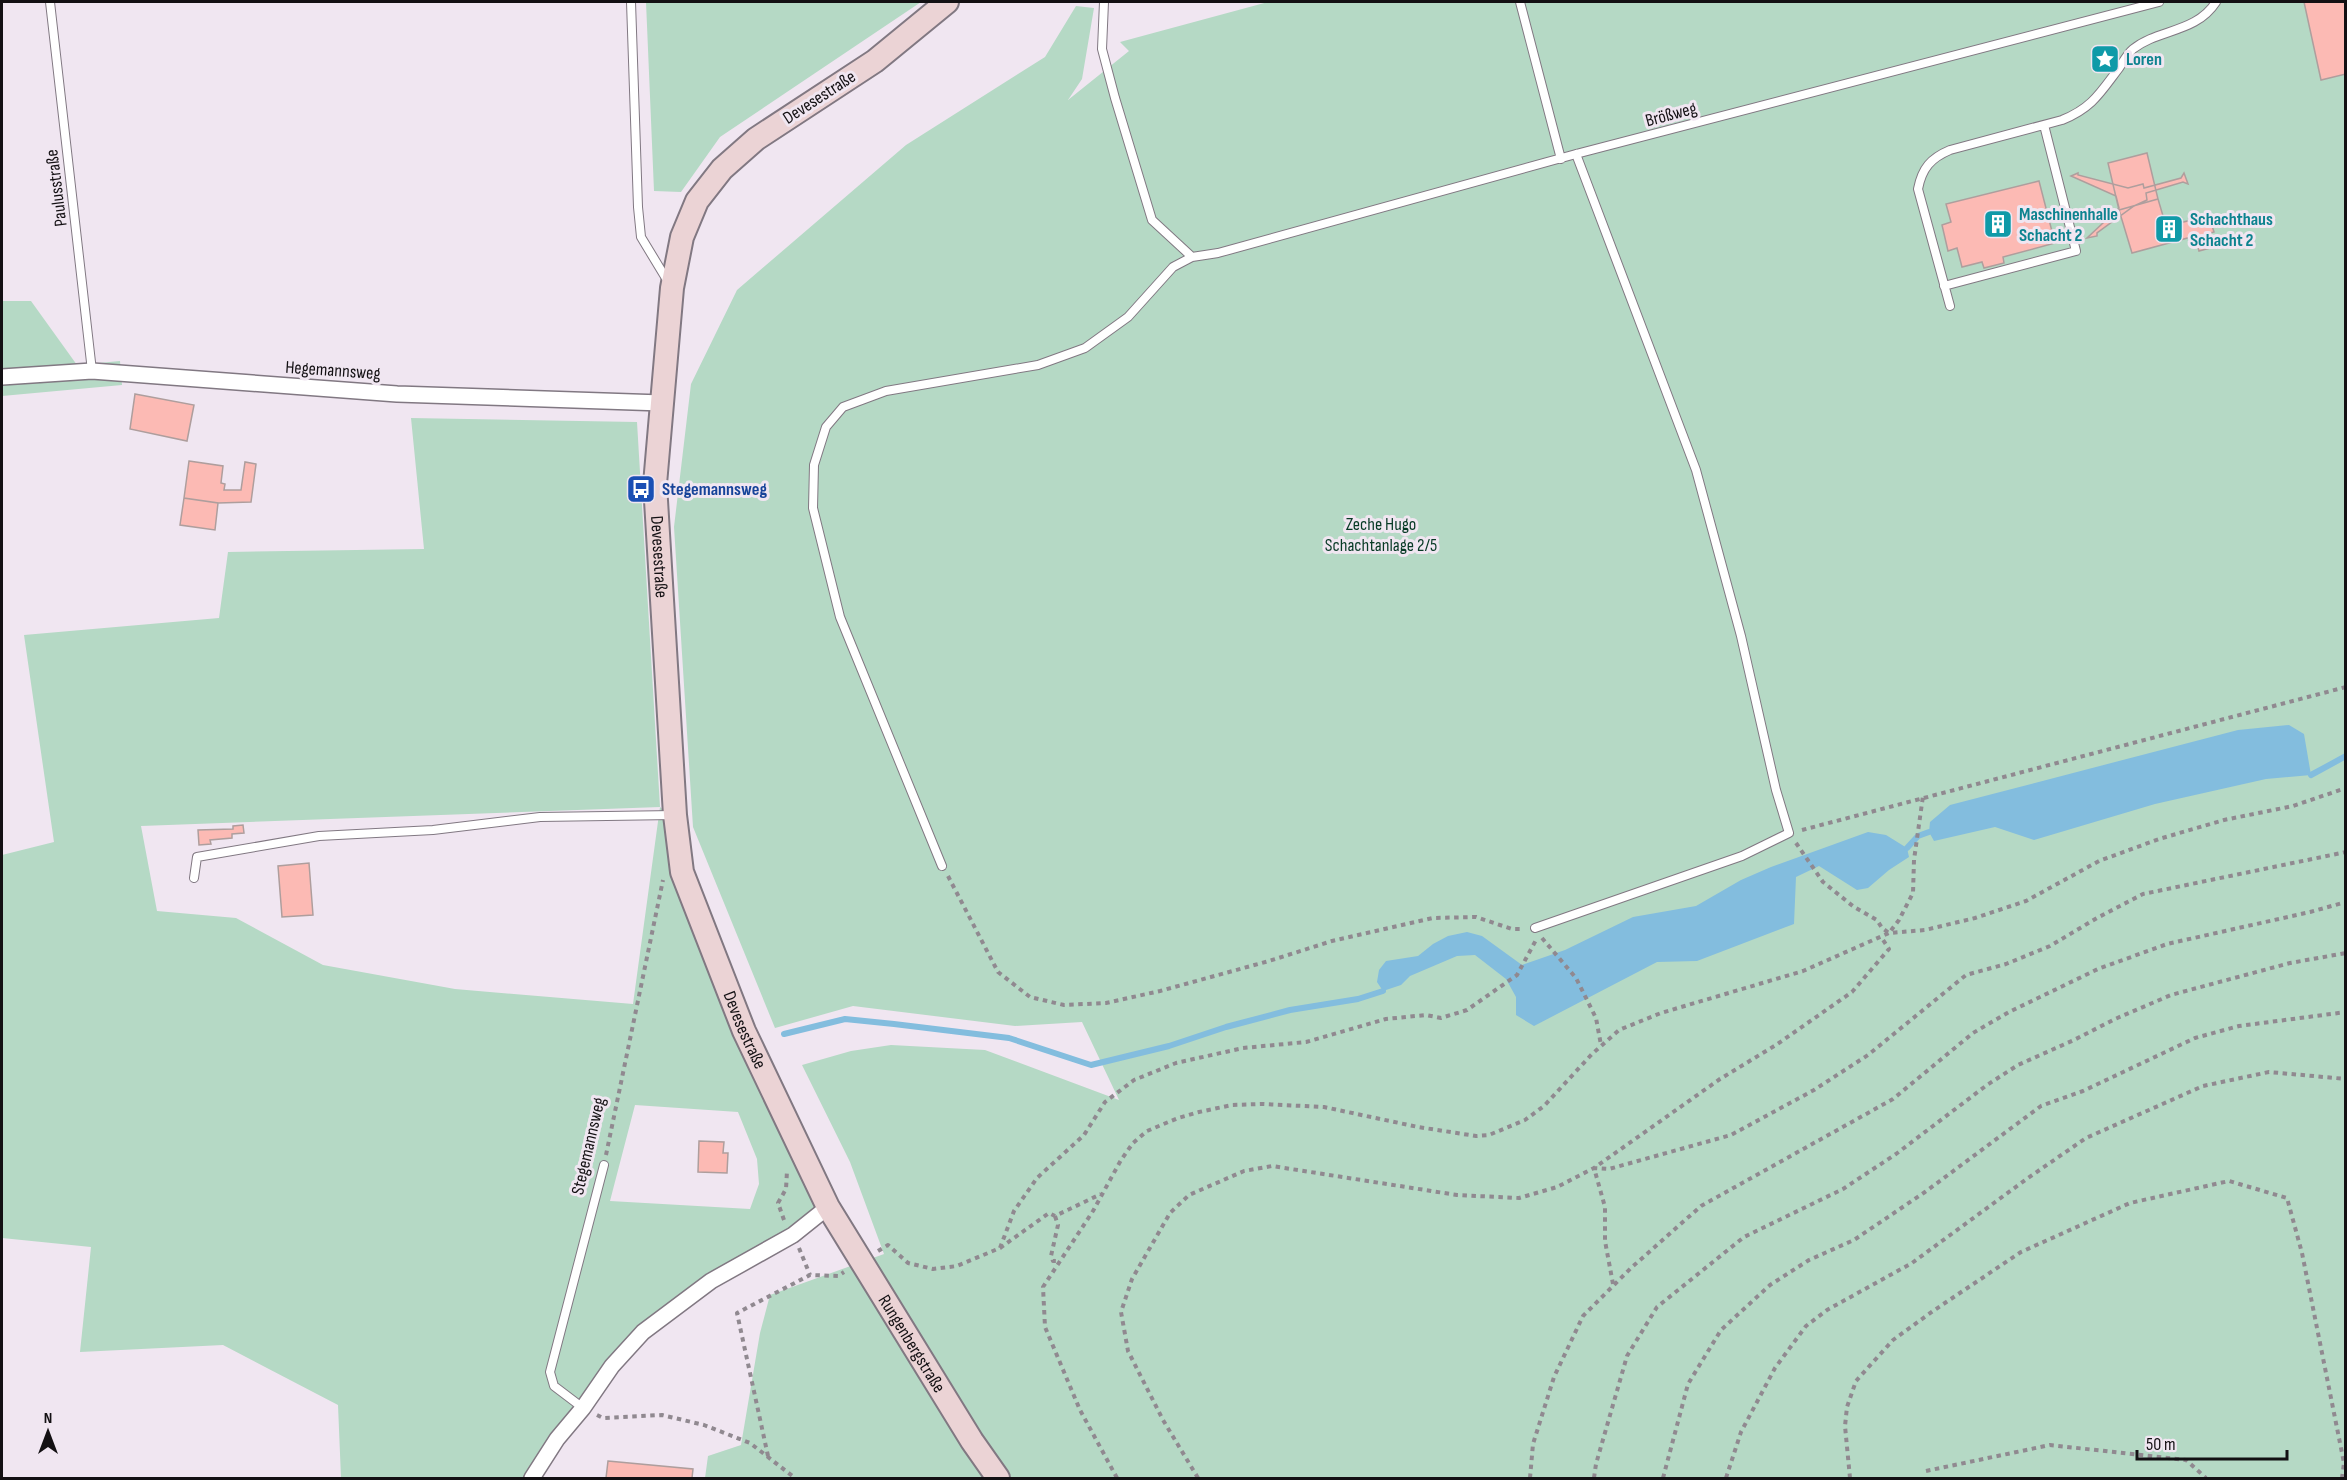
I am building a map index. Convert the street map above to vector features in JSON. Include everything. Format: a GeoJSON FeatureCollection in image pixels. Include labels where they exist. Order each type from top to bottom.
{"type":"FeatureCollection","features":[{"type":"Feature","properties":{"kind":"street","name":"Devesestraße"},"geometry":{"type":"LineString","coordinates":[[828,1208],[744,1031],[682,872],[675,815],[656,484],[672,288],[682,237],[697,201],[722,169],[756,139],[875,61],[947,2]]}},
{"type":"Feature","properties":{"kind":"street","name":"Hegemannsweg"},"geometry":{"type":"LineString","coordinates":[[2,377],[92,371],[397,394],[662,403]]}},
{"type":"Feature","properties":{"kind":"street"},"geometry":{"type":"LineString","coordinates":[[532,1479],[557,1439],[583,1408],[612,1366],[643,1332],[711,1281],[793,1235],[828,1208]]}},
{"type":"Feature","properties":{"kind":"street","name":"Rungenbergstraße"},"geometry":{"type":"LineString","coordinates":[[828,1208],[972,1441],[998,1479]]}},
{"type":"Feature","properties":{"kind":"lane","name":"Paulusstraße"},"geometry":{"type":"LineString","coordinates":[[50,2],[92,371]]}},
{"type":"Feature","properties":{"kind":"lane"},"geometry":{"type":"LineString","coordinates":[[631,2],[641,237],[672,288]]}},
{"type":"Feature","properties":{"kind":"lane"},"geometry":{"type":"LineString","coordinates":[[942,866],[840,617],[813,508],[814,465],[826,427],[843,407],[886,391],[1038,365],[1085,348],[1128,317],[1173,267],[1192,257],[1152,220],[1114,98],[1102,49],[1104,2]]}},
{"type":"Feature","properties":{"kind":"lane"},"geometry":{"type":"LineString","coordinates":[[1520,2],[1561,159]]}},
{"type":"Feature","properties":{"kind":"lane","name":"Brößweg"},"geometry":{"type":"LineString","coordinates":[[1192,257],[1218,253],[1576,154],[2159,2]]}},
{"type":"Feature","properties":{"kind":"lane"},"geometry":{"type":"LineString","coordinates":[[1950,306],[1918,189],[1921,175],[1927,164],[1937,155],[1950,150],[2076,115],[2090,106],[2132,50],[2180,30],[2211,10],[2216,2]]}},
{"type":"Feature","properties":{"kind":"lane"},"geometry":{"type":"LineString","coordinates":[[1944,286],[2076,251],[2044,125]]}},
{"type":"Feature","properties":{"kind":"lane"},"geometry":{"type":"LineString","coordinates":[[1535,928],[1742,856],[1789,833],[1776,790],[1741,636],[1696,470],[1576,154]]}},
{"type":"Feature","properties":{"kind":"lane"},"geometry":{"type":"LineString","coordinates":[[194,878],[197,857],[320,836],[433,830],[540,817],[675,815]]}},
{"type":"Feature","properties":{"kind":"lane","name":"Stegemannsweg"},"geometry":{"type":"LineString","coordinates":[[583,1408],[554,1386],[550,1372],[604,1165]]}},
{"type":"Feature","properties":{"kind":"path"},"geometry":{"type":"LineString","coordinates":[[1889,933],[1881,928],[1876,920],[1854,907],[1823,882],[1789,833],[1923,796],[2346,687]]}},
{"type":"Feature","properties":{"kind":"path"},"geometry":{"type":"LineString","coordinates":[[1117,1479],[1080,1410],[1045,1327],[1042,1287],[1093,1211],[1121,1160],[1147,1131],[1178,1118],[1232,1105],[1262,1104],[1307,1105],[1430,1129],[1476,1136],[1489,1135],[1525,1120],[1544,1106],[1619,1030],[1661,1013],[1803,971],[1889,933],[1925,930],[1975,918],[2026,901],[2099,861],[2159,839],[2224,820],[2293,806],[2346,788]]}},
{"type":"Feature","properties":{"kind":"path"},"geometry":{"type":"LineString","coordinates":[[1889,933],[1899,920],[1913,893],[1914,860],[1923,796]]}},
{"type":"Feature","properties":{"kind":"path"},"geometry":{"type":"LineString","coordinates":[[1594,1168],[1609,1169],[1731,1135],[1814,1090],[1868,1056],[1966,975],[2006,964],[2050,946],[2143,894],[2346,852]]}},
{"type":"Feature","properties":{"kind":"path"},"geometry":{"type":"LineString","coordinates":[[942,866],[998,972],[1030,997],[1064,1005],[1106,1003],[1160,991],[1332,941],[1433,918],[1476,916],[1512,929],[1535,928]]}},
{"type":"Feature","properties":{"kind":"path","name":"Stegemannsweg"},"geometry":{"type":"LineString","coordinates":[[604,1165],[664,876]]}},
{"type":"Feature","properties":{"kind":"path"},"geometry":{"type":"LineString","coordinates":[[1530,1479],[1533,1444],[1554,1377],[1583,1316],[1614,1284],[1701,1206],[1893,1099],[1973,1033],[2009,1012],[2098,969],[2166,944],[2346,902]]}},
{"type":"Feature","properties":{"kind":"path"},"geometry":{"type":"LineString","coordinates":[[1000,1248],[1014,1212],[1037,1178],[1084,1135],[1105,1102],[1134,1080],[1176,1063],[1243,1048],[1306,1042],[1386,1019],[1426,1015],[1441,1018],[1467,1010],[1516,975],[1539,936],[1576,978],[1596,1018],[1601,1046]]}},
{"type":"Feature","properties":{"kind":"path"},"geometry":{"type":"LineString","coordinates":[[1198,1479],[1163,1420],[1128,1351],[1121,1312],[1132,1279],[1170,1214],[1190,1195],[1244,1171],[1272,1166],[1457,1196],[1519,1198],[1557,1187],[1594,1168],[1720,1079],[1776,1045],[1852,992],[1889,949],[1881,937]]}},
{"type":"Feature","properties":{"kind":"path"},"geometry":{"type":"LineString","coordinates":[[1594,1479],[1596,1464],[1627,1356],[1657,1307],[1744,1237],[1843,1189],[1896,1154],[1987,1084],[2018,1065],[2115,1019],[2171,995],[2290,963],[2346,953]]}},
{"type":"Feature","properties":{"kind":"path"},"geometry":{"type":"LineString","coordinates":[[1663,1479],[1688,1384],[1721,1330],[1770,1285],[1809,1260],[1854,1240],[1925,1192],[2041,1106],[2083,1091],[2195,1038],[2239,1026],[2346,1012]]}},
{"type":"Feature","properties":{"kind":"path"},"geometry":{"type":"LineString","coordinates":[[1726,1479],[1741,1432],[1775,1368],[1806,1326],[1827,1310],[1912,1263],[2086,1138],[2203,1086],[2269,1072],[2346,1079]]}},
{"type":"Feature","properties":{"kind":"path"},"geometry":{"type":"LineString","coordinates":[[1594,1168],[1605,1207],[1605,1240],[1614,1284]]}},
{"type":"Feature","properties":{"kind":"path"},"geometry":{"type":"LineString","coordinates":[[1850,1479],[1845,1426],[1847,1407],[1856,1380],[1893,1340],[2021,1252],[2130,1203],[2229,1181],[2287,1198],[2302,1253],[2344,1463],[2342,1479]]}},
{"type":"Feature","properties":{"kind":"path"},"geometry":{"type":"LineString","coordinates":[[1055,1216],[1102,1193]]}},
{"type":"Feature","properties":{"kind":"path"},"geometry":{"type":"LineString","coordinates":[[888,1245],[908,1263],[933,1269],[957,1266],[1000,1248],[1048,1213],[1055,1216],[1058,1224],[1051,1256],[1053,1261],[1060,1261]]}},
{"type":"Feature","properties":{"kind":"path"},"geometry":{"type":"LineString","coordinates":[[768,1456],[737,1313],[810,1275],[838,1276],[847,1271]]}},
{"type":"Feature","properties":{"kind":"path"},"geometry":{"type":"LineString","coordinates":[[583,1408],[603,1418],[662,1415],[704,1425],[750,1443],[795,1479]]}},
{"type":"Feature","properties":{"kind":"path"},"geometry":{"type":"LineString","coordinates":[[1926,1471],[2050,1445],[2186,1460],[2206,1479]]}},
{"type":"Feature","properties":{"kind":"green space"},"geometry":{"type":"Polygon","coordinates":[[[646,2],[921,2],[720,137],[681,192],[654,191],[646,2]]]}},
{"type":"Feature","properties":{"kind":"green space","name":"Zeche Hugo Schachtanlage 2/5"},"geometry":{"type":"Polygon","coordinates":[[[1268,2],[2345,2],[2345,1478],[705,1478],[708,1456],[741,1445],[760,1333],[770,1295],[884,1254],[850,1162],[802,1065],[851,1051],[891,1045],[985,1050],[1119,1100],[1082,1022],[1015,1026],[853,1006],[775,1028],[693,827],[674,527],[691,384],[737,290],[906,145],[1045,57],[1076,6],[1094,8],[1082,79],[1068,100],[1129,51],[1120,42],[1268,2]]]}},
{"type":"Feature","properties":{"kind":"green space"},"geometry":{"type":"Polygon","coordinates":[[[2,301],[31,301],[77,365],[120,361],[122,385],[2,396],[2,301]]]}},
{"type":"Feature","properties":{"kind":"green space"},"geometry":{"type":"Polygon","coordinates":[[[411,418],[637,422],[660,807],[669,815],[828,1207],[643,1332],[532,1478],[341,1478],[338,1405],[223,1345],[80,1352],[91,1247],[2,1238],[2,855],[54,842],[24,635],[219,618],[228,552],[424,549],[411,418]],[[660,807],[141,826],[157,911],[236,918],[323,965],[455,989],[633,1004],[660,807]],[[635,1105],[610,1201],[750,1209],[759,1184],[757,1159],[738,1112],[635,1105]]]}},
{"type":"Feature","properties":{"kind":"water"},"geometry":{"type":"Polygon","coordinates":[[[2289,725],[2304,734],[2311,775],[2266,779],[2155,804],[2034,840],[1995,827],[1934,841],[1929,832],[1930,822],[1950,805],[2238,730],[2289,725]]]}},
{"type":"Feature","properties":{"kind":"water"},"geometry":{"type":"Polygon","coordinates":[[[1868,832],[1886,835],[1907,848],[1909,857],[1868,888],[1857,890],[1819,866],[1796,877],[1794,924],[1697,961],[1657,962],[1534,1026],[1516,1015],[1516,997],[1506,979],[1475,955],[1457,956],[1410,976],[1401,985],[1383,991],[1377,982],[1379,970],[1386,961],[1418,956],[1448,936],[1467,932],[1482,936],[1522,965],[1565,950],[1633,917],[1696,906],[1741,880],[1771,867],[1868,832]]]}},
{"type":"Feature","properties":{"kind":"building"},"geometry":{"type":"Polygon","coordinates":[[[2304,2],[2346,2],[2346,74],[2321,80],[2304,2]]]}},
{"type":"Feature","properties":{"kind":"building"},"geometry":{"type":"Polygon","coordinates":[[[2147,153],[2158,199],[2119,210],[2108,163],[2147,153]]]}},
{"type":"Feature","properties":{"kind":"building"},"geometry":{"type":"Polygon","coordinates":[[[2078,173],[2078,175],[2128,188],[2143,184],[2144,188],[2181,178],[2184,173],[2188,184],[2183,182],[2146,193],[2147,200],[2134,206],[2097,233],[2097,236],[2087,238],[2119,208],[2116,196],[2071,176],[2078,173]]]}},
{"type":"Feature","properties":{"kind":"building","name":"Maschinenhalle Schacht 2"},"geometry":{"type":"Polygon","coordinates":[[[2039,181],[2055,243],[2003,257],[2004,263],[1984,268],[1982,262],[1962,267],[1957,248],[1948,251],[1942,225],[1951,222],[1946,204],[2039,181]]]}},
{"type":"Feature","properties":{"kind":"building","name":"Schachthaus Schacht 2"},"geometry":{"type":"Polygon","coordinates":[[[2158,199],[2166,226],[2209,216],[2214,232],[2210,233],[2214,247],[2199,251],[2195,236],[2132,253],[2119,210],[2158,199]]]}},
{"type":"Feature","properties":{"kind":"building"},"geometry":{"type":"Polygon","coordinates":[[[135,394],[194,405],[187,441],[130,429],[135,394]]]}},
{"type":"Feature","properties":{"kind":"building"},"geometry":{"type":"Polygon","coordinates":[[[189,461],[223,466],[221,483],[225,484],[224,490],[241,490],[245,462],[256,464],[251,502],[218,503],[184,498],[189,461]]]}},
{"type":"Feature","properties":{"kind":"building"},"geometry":{"type":"Polygon","coordinates":[[[184,498],[218,503],[215,530],[180,525],[184,498]]]}},
{"type":"Feature","properties":{"kind":"building"},"geometry":{"type":"Polygon","coordinates":[[[243,825],[244,833],[232,834],[232,838],[210,840],[211,844],[199,845],[198,830],[233,829],[233,826],[243,825]]]}},
{"type":"Feature","properties":{"kind":"building"},"geometry":{"type":"Polygon","coordinates":[[[309,863],[313,915],[282,917],[278,866],[309,863]]]}},
{"type":"Feature","properties":{"kind":"building"},"geometry":{"type":"Polygon","coordinates":[[[699,1141],[724,1142],[723,1153],[728,1153],[727,1173],[698,1172],[699,1141]]]}},
{"type":"Feature","properties":{"kind":"building"},"geometry":{"type":"Polygon","coordinates":[[[608,1461],[693,1469],[692,1478],[606,1478],[608,1461]]]}},
{"type":"Feature","properties":{"kind":"waterway"},"geometry":{"type":"LineString","coordinates":[[2311,775],[2346,756]]}},
{"type":"Feature","properties":{"kind":"waterway"},"geometry":{"type":"LineString","coordinates":[[1907,848],[1918,836],[1929,832]]}},
{"type":"Feature","properties":{"kind":"waterway"},"geometry":{"type":"LineString","coordinates":[[784,1034],[845,1019],[1009,1038],[1091,1065],[1169,1046],[1226,1027],[1290,1010],[1358,999],[1383,991]]}},
{"type":"Feature","properties":{"kind":"place","name":"Loren"},"geometry":{"type":"Point","coordinates":[2105,59]}},
{"type":"Feature","properties":{"kind":"place","name":"Maschinenhalle Schacht 2"},"geometry":{"type":"Point","coordinates":[1998,224]}},
{"type":"Feature","properties":{"kind":"place","name":"Schachthaus Schacht 2"},"geometry":{"type":"Point","coordinates":[2169,229]}},
{"type":"Feature","properties":{"kind":"place","name":"Stegemannsweg"},"geometry":{"type":"Point","coordinates":[641,489]}}]}
